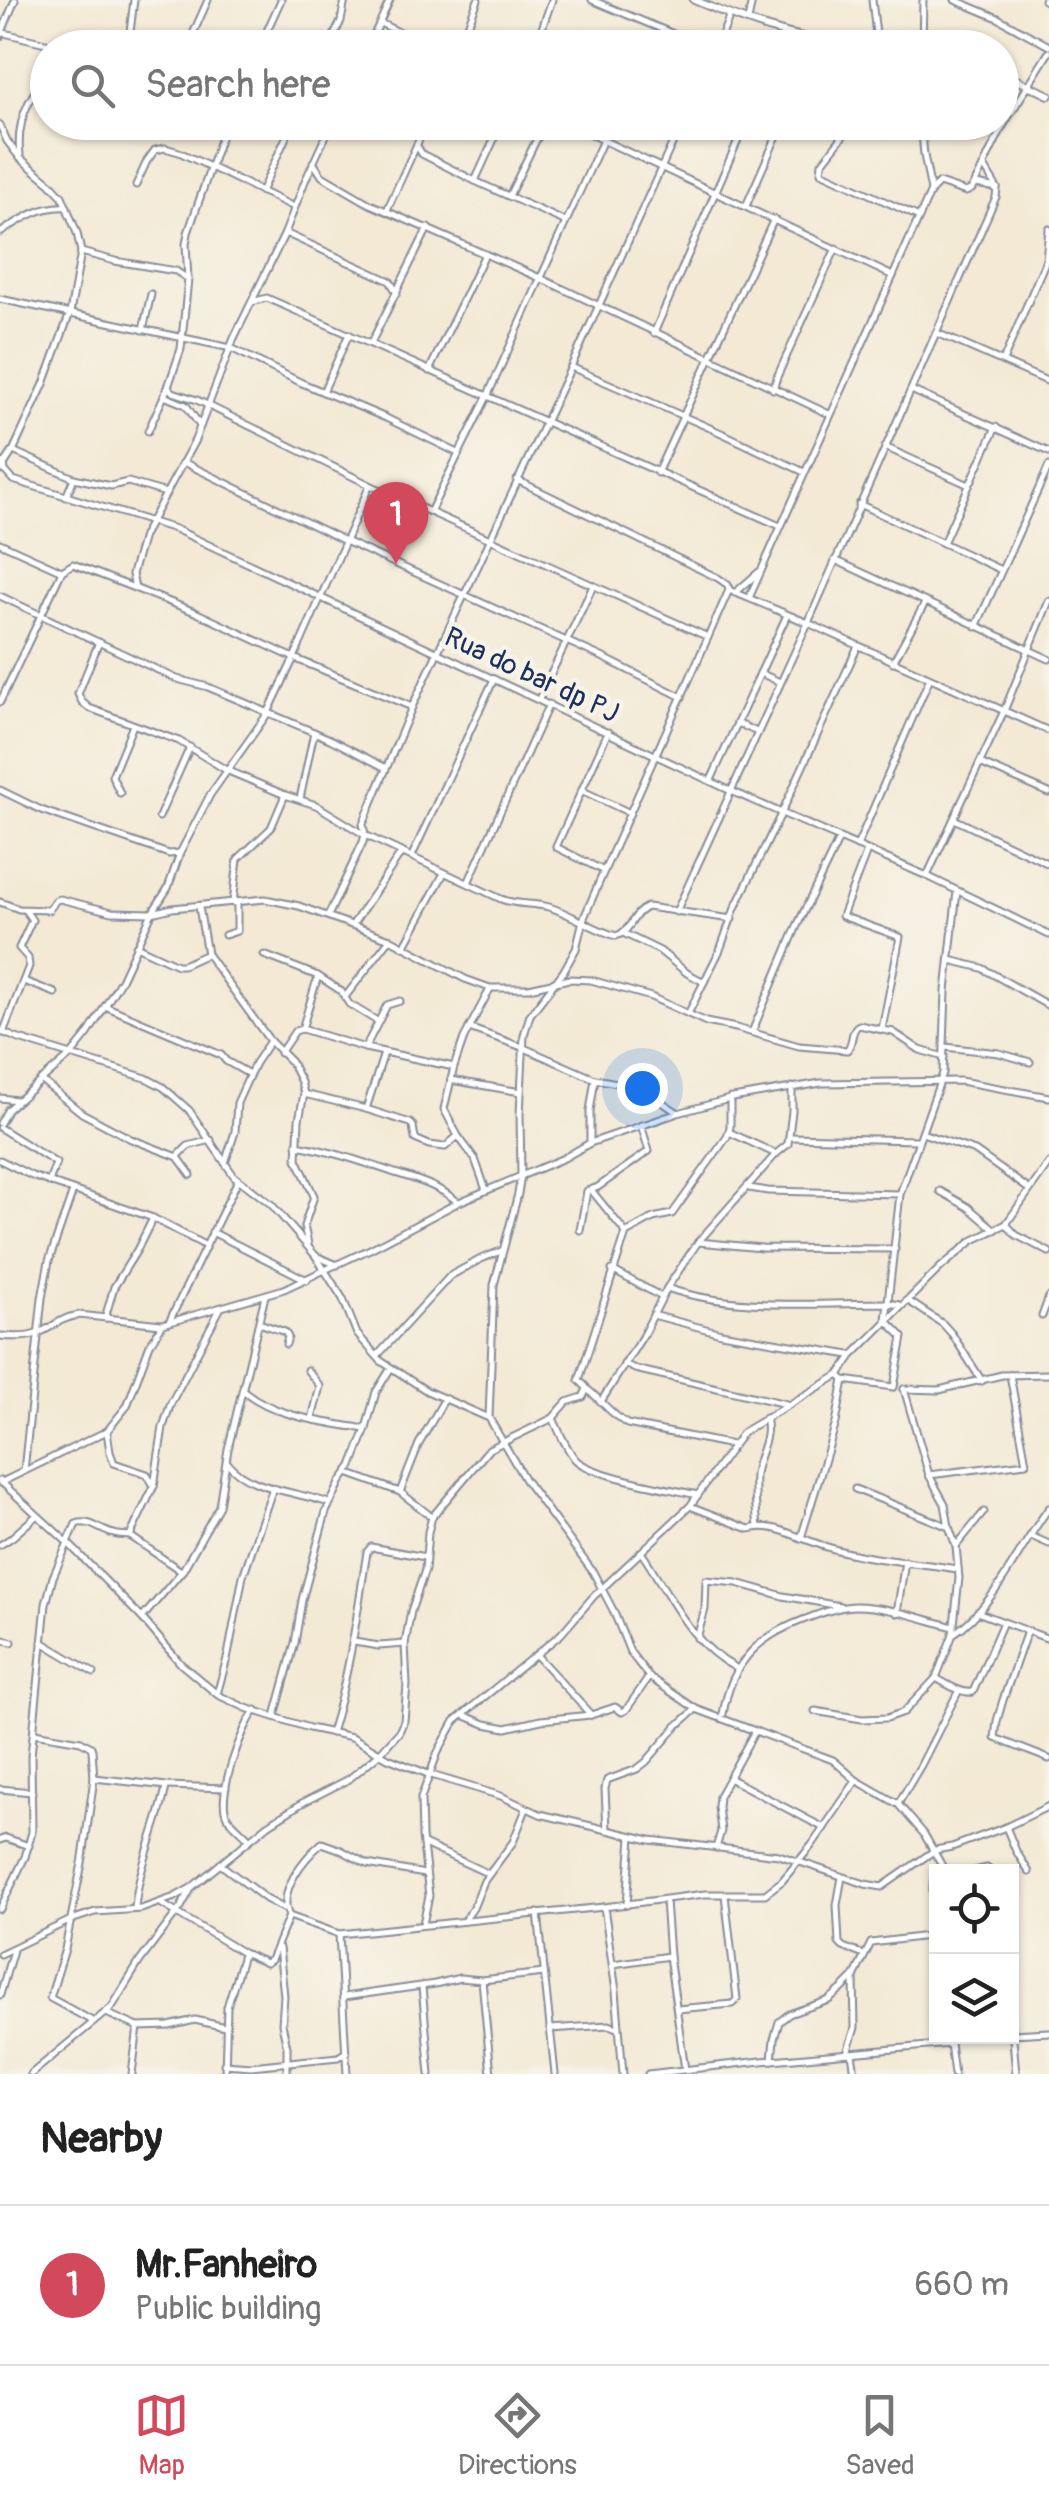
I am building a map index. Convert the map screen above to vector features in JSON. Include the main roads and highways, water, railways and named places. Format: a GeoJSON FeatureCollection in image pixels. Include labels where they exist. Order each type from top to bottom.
{"type":"FeatureCollection","features":[{"type":"Feature","properties":{"kind":"place","name":"Mr.Fanheiro"},"geometry":{"type":"Point","coordinates":[396,564]}}]}
